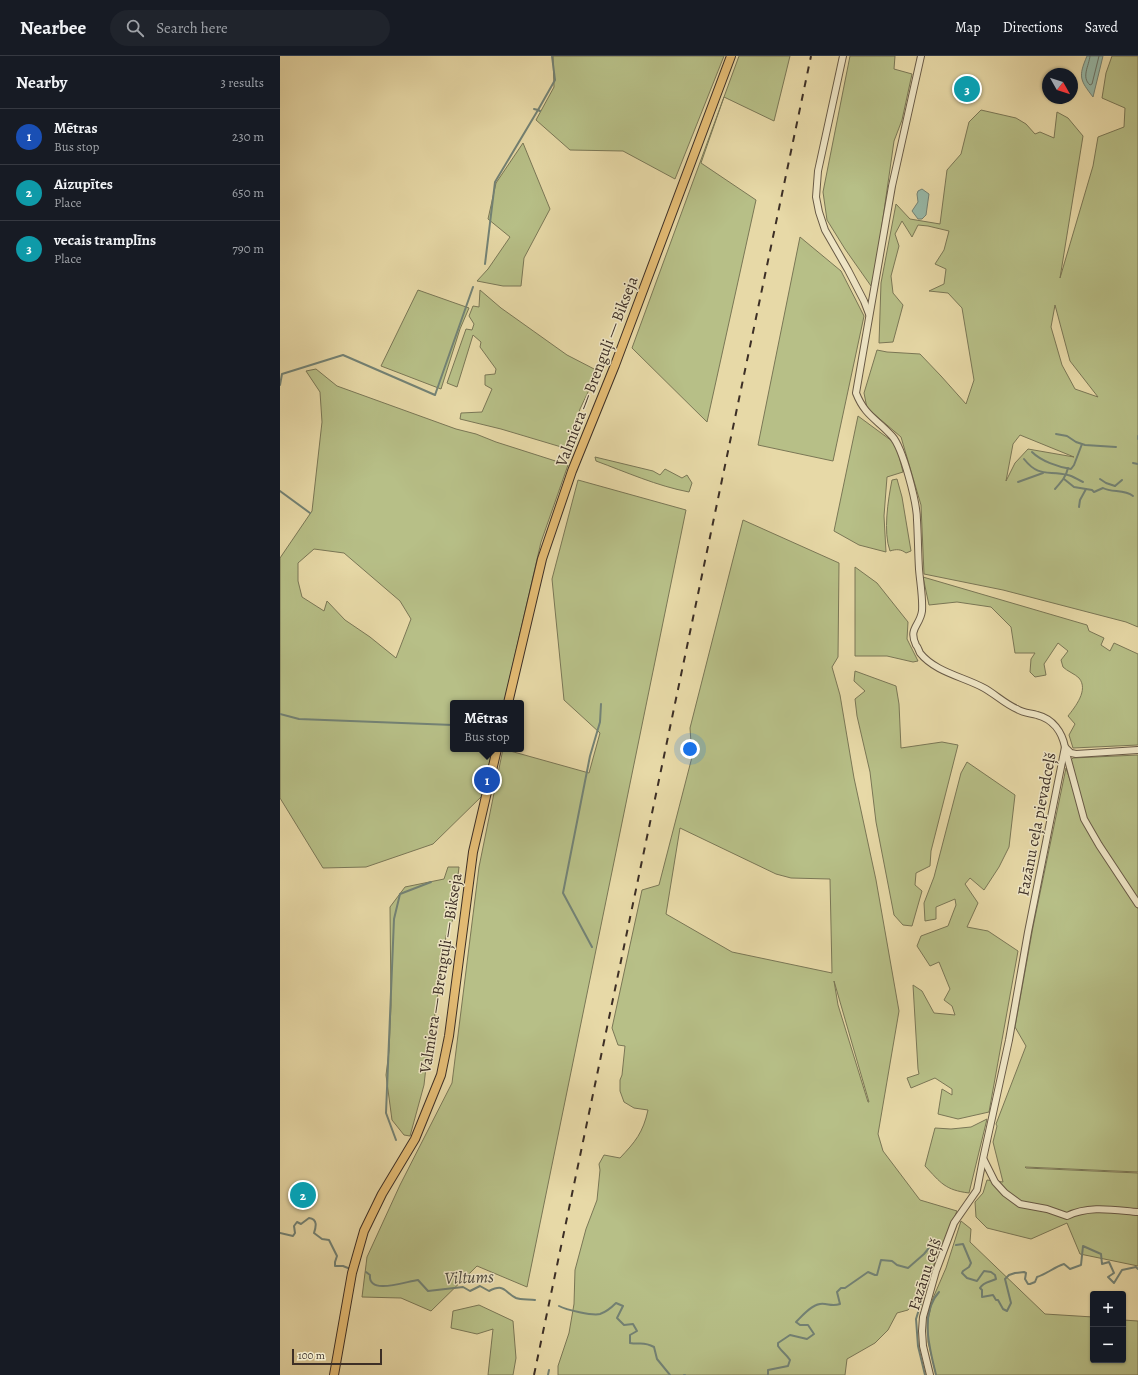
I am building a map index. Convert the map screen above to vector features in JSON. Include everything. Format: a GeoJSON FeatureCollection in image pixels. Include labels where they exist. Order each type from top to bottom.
{"type":"FeatureCollection","features":[{"type":"Feature","properties":{"kind":"main road","name":"Valmiera — Brenguļi — Bikseja"},"geometry":{"type":"LineString","coordinates":[[509,700],[542,560],[572,471],[615,365],[731,56]]}},
{"type":"Feature","properties":{"kind":"main road","name":"Valmiera — Brenguļi — Bikseja"},"geometry":{"type":"LineString","coordinates":[[334,1375],[352,1273],[364,1231],[382,1194],[415,1139],[441,1075],[448,1036],[473,852],[496,752]]}},
{"type":"Feature","properties":{"kind":"street"},"geometry":{"type":"LineString","coordinates":[[843,56],[818,171],[816,197],[825,230],[851,276],[869,314]]}},
{"type":"Feature","properties":{"kind":"street","name":"Fazānu ceļa pievadceļš"},"geometry":{"type":"LineString","coordinates":[[921,56],[894,179],[856,393],[859,402],[866,412],[893,437],[899,446],[908,478],[917,518],[922,610],[913,634],[920,653],[946,672],[985,688],[1008,705],[1021,711],[1045,717],[1059,730],[1065,747],[1028,932],[1009,1040],[977,1190],[965,1207]]}},
{"type":"Feature","properties":{"kind":"street"},"geometry":{"type":"LineString","coordinates":[[1065,747],[1071,753],[1076,754],[1138,750]]}},
{"type":"Feature","properties":{"kind":"street"},"geometry":{"type":"LineString","coordinates":[[1065,747],[1084,819],[1098,845],[1138,904]]}},
{"type":"Feature","properties":{"kind":"street"},"geometry":{"type":"LineString","coordinates":[[983,1159],[988,1171],[1004,1193],[1020,1204],[1047,1209],[1067,1216],[1077,1211],[1092,1209],[1138,1212]]}},
{"type":"Feature","properties":{"kind":"street","name":"Fazānu ceļš"},"geometry":{"type":"LineString","coordinates":[[930,1375],[923,1346],[923,1317],[936,1271],[954,1223],[965,1207]]}},
{"type":"Feature","properties":{"kind":"green space"},"geometry":{"type":"Polygon","coordinates":[[[553,56],[724,56],[675,179],[623,151],[570,150],[536,120],[554,87],[553,56]]]}},
{"type":"Feature","properties":{"kind":"green space"},"geometry":{"type":"Polygon","coordinates":[[[739,56],[790,56],[774,121],[724,97],[701,163],[756,200],[707,422],[632,348],[739,56]]]}},
{"type":"Feature","properties":{"kind":"green space"},"geometry":{"type":"Polygon","coordinates":[[[850,56],[895,56],[894,69],[912,74],[902,120],[894,141],[876,267],[871,286],[827,220],[823,192],[850,56]]]}},
{"type":"Feature","properties":{"kind":"green space"},"geometry":{"type":"Polygon","coordinates":[[[1112,56],[1138,56],[1138,627],[1126,622],[1003,590],[924,574],[921,505],[901,437],[867,408],[864,393],[877,350],[920,354],[966,404],[974,380],[962,308],[948,293],[929,291],[944,284],[946,269],[935,264],[944,250],[949,231],[918,225],[912,237],[902,221],[895,234],[899,246],[891,276],[893,293],[903,305],[893,342],[879,343],[881,283],[896,204],[910,219],[940,224],[947,170],[961,154],[969,122],[981,110],[1016,118],[1026,124],[1035,134],[1040,132],[1054,138],[1057,112],[1068,118],[1083,136],[1060,278],[1093,166],[1098,137],[1124,127],[1125,108],[1102,98],[1106,73],[1112,56]],[[1055,305],[1051,327],[1062,365],[1075,389],[1098,397],[1070,361],[1055,305]],[[1020,435],[1013,444],[1006,481],[1015,463],[1028,449],[1074,457],[1020,435]]]}},
{"type":"Feature","properties":{"kind":"green space"},"geometry":{"type":"Polygon","coordinates":[[[523,143],[550,209],[524,258],[521,286],[503,286],[477,281],[488,269],[510,237],[488,219],[496,183],[523,143]]]}},
{"type":"Feature","properties":{"kind":"green space"},"geometry":{"type":"Polygon","coordinates":[[[800,237],[841,271],[864,316],[833,461],[758,445],[800,237]]]}},
{"type":"Feature","properties":{"kind":"green space"},"geometry":{"type":"Polygon","coordinates":[[[418,290],[469,308],[460,329],[441,389],[381,366],[418,290]]]}},
{"type":"Feature","properties":{"kind":"green space"},"geometry":{"type":"Polygon","coordinates":[[[480,290],[501,308],[567,355],[598,371],[580,409],[568,449],[501,429],[460,419],[461,413],[482,412],[492,389],[485,385],[485,375],[495,374],[496,369],[480,347],[481,342],[473,335],[457,387],[447,383],[466,329],[472,330],[474,324],[469,316],[473,306],[479,307],[480,290]]]}},
{"type":"Feature","properties":{"kind":"green space"},"geometry":{"type":"Polygon","coordinates":[[[316,369],[337,386],[456,429],[476,434],[568,465],[541,542],[505,700],[450,700],[450,752],[492,752],[483,795],[433,844],[366,867],[323,868],[280,798],[280,558],[312,511],[322,422],[320,392],[306,371],[316,369]],[[314,549],[298,563],[298,581],[302,597],[324,611],[327,601],[345,620],[370,637],[396,658],[411,619],[400,601],[344,553],[314,549]]]}},
{"type":"Feature","properties":{"kind":"green space"},"geometry":{"type":"Polygon","coordinates":[[[858,416],[896,444],[903,472],[887,477],[884,516],[886,552],[859,545],[834,531],[858,416]]]}},
{"type":"Feature","properties":{"kind":"green space"},"geometry":{"type":"Polygon","coordinates":[[[595,457],[653,471],[660,475],[665,469],[682,478],[687,475],[692,483],[689,492],[665,486],[596,461],[595,457]]]}},
{"type":"Feature","properties":{"kind":"green space"},"geometry":{"type":"Polygon","coordinates":[[[897,479],[902,497],[911,551],[906,553],[898,550],[890,551],[887,535],[887,516],[890,488],[892,480],[897,479]]]}},
{"type":"Feature","properties":{"kind":"green space"},"geometry":{"type":"Polygon","coordinates":[[[578,480],[686,510],[527,1287],[477,1266],[431,1311],[401,1298],[362,1297],[367,1257],[400,1185],[452,1083],[479,867],[502,752],[514,752],[589,773],[600,733],[564,700],[552,579],[578,480]]]}},
{"type":"Feature","properties":{"kind":"green space"},"geometry":{"type":"Polygon","coordinates":[[[743,520],[839,563],[838,657],[832,667],[840,695],[854,778],[876,880],[899,1011],[878,1134],[883,1151],[920,1200],[957,1211],[920,1297],[908,1310],[897,1313],[888,1330],[875,1343],[847,1359],[845,1375],[558,1375],[558,1366],[569,1333],[574,1304],[575,1270],[586,1229],[597,1200],[600,1170],[599,1164],[604,1155],[620,1158],[634,1142],[641,1131],[648,1110],[634,1108],[624,1102],[620,1091],[620,1080],[622,1075],[625,1046],[618,1045],[612,1028],[642,890],[659,885],[692,757],[690,728],[743,520]],[[680,828],[666,914],[732,952],[832,973],[830,879],[791,878],[776,874],[680,828]],[[834,981],[838,1005],[869,1102],[834,981]]]}},
{"type":"Feature","properties":{"kind":"green space"},"geometry":{"type":"Polygon","coordinates":[[[855,567],[877,583],[908,622],[907,639],[918,661],[913,662],[887,656],[855,656],[855,567]]]}},
{"type":"Feature","properties":{"kind":"green space"},"geometry":{"type":"Polygon","coordinates":[[[923,577],[1087,625],[1089,631],[1104,638],[1101,645],[1110,651],[1114,643],[1138,654],[1138,745],[1073,748],[1069,735],[1075,724],[1068,716],[1080,698],[1082,693],[1082,683],[1079,678],[1063,667],[1061,660],[1068,651],[1058,643],[1044,664],[1046,675],[1035,677],[1030,672],[1031,659],[1035,653],[1015,653],[1011,627],[991,607],[957,602],[929,605],[923,577]]]}},
{"type":"Feature","properties":{"kind":"green space"},"geometry":{"type":"Polygon","coordinates":[[[855,671],[896,686],[899,704],[901,748],[942,742],[958,745],[931,851],[930,866],[916,873],[915,885],[922,891],[912,926],[903,925],[894,915],[876,822],[870,772],[857,716],[855,699],[865,691],[854,681],[855,671]]]}},
{"type":"Feature","properties":{"kind":"green space"},"geometry":{"type":"Polygon","coordinates":[[[1138,755],[1138,901],[1085,817],[1069,762],[1073,758],[1138,755]]]}},
{"type":"Feature","properties":{"kind":"green space"},"geometry":{"type":"Polygon","coordinates":[[[967,762],[1015,795],[1009,847],[999,867],[984,890],[970,878],[965,884],[978,903],[967,927],[988,931],[1018,951],[989,1112],[958,1119],[938,1114],[942,1089],[952,1095],[952,1089],[935,1078],[911,1088],[907,1078],[919,1074],[913,985],[922,991],[934,1013],[955,1015],[952,1006],[944,1000],[950,989],[939,962],[930,966],[917,946],[921,936],[948,926],[956,905],[955,899],[936,907],[936,919],[925,921],[924,903],[934,877],[961,773],[967,762]]]}},
{"type":"Feature","properties":{"kind":"green space"},"geometry":{"type":"Polygon","coordinates":[[[1066,768],[1083,819],[1098,848],[1138,909],[1138,1172],[1025,1167],[1138,1173],[1138,1266],[1080,1254],[1067,1223],[1031,1239],[987,1228],[976,1217],[975,1202],[983,1193],[987,1180],[1003,1182],[993,1142],[997,1126],[996,1124],[1026,1046],[1015,1027],[1033,927],[1066,768]]]}},
{"type":"Feature","properties":{"kind":"green space"},"geometry":{"type":"Polygon","coordinates":[[[448,867],[459,867],[453,919],[446,936],[433,1028],[428,1049],[424,1085],[410,1136],[404,1135],[392,1120],[386,1075],[389,1051],[391,1005],[390,907],[405,887],[444,879],[448,867]]]}},
{"type":"Feature","properties":{"kind":"green space"},"geometry":{"type":"Polygon","coordinates":[[[987,1119],[969,1193],[954,1190],[944,1185],[925,1166],[935,1128],[951,1129],[971,1127],[987,1119]]]}},
{"type":"Feature","properties":{"kind":"green space"},"geometry":{"type":"Polygon","coordinates":[[[961,1221],[971,1229],[970,1242],[1045,1314],[1090,1317],[1090,1363],[1126,1363],[1126,1320],[1138,1321],[1138,1375],[936,1375],[928,1342],[928,1320],[933,1298],[946,1268],[961,1221]]]}},
{"type":"Feature","properties":{"kind":"green space"},"geometry":{"type":"Polygon","coordinates":[[[479,1305],[513,1321],[516,1358],[513,1375],[488,1375],[493,1329],[477,1334],[451,1328],[453,1311],[479,1305]]]}},
{"type":"Feature","properties":{"kind":"water"},"geometry":{"type":"Polygon","coordinates":[[[1087,56],[1103,56],[1093,97],[1085,86],[1082,78],[1082,69],[1087,56]]]}},
{"type":"Feature","properties":{"kind":"water"},"geometry":{"type":"Polygon","coordinates":[[[922,189],[929,194],[926,215],[922,219],[918,219],[912,211],[918,202],[918,191],[922,189]]]}},
{"type":"Feature","properties":{"kind":"waterway"},"geometry":{"type":"LineString","coordinates":[[534,109],[538,110],[555,80],[552,56]]}},
{"type":"Feature","properties":{"kind":"waterway"},"geometry":{"type":"LineString","coordinates":[[485,264],[495,182],[538,110],[540,111]]}},
{"type":"Feature","properties":{"kind":"waterway"},"geometry":{"type":"LineString","coordinates":[[280,385],[282,374],[343,355],[435,395],[473,287]]}},
{"type":"Feature","properties":{"kind":"waterway"},"geometry":{"type":"LineString","coordinates":[[1056,434],[1067,436],[1076,442],[1085,445],[1116,447]]}},
{"type":"Feature","properties":{"kind":"waterway"},"geometry":{"type":"LineString","coordinates":[[1032,452],[1050,463],[1071,469],[1082,444]]}},
{"type":"Feature","properties":{"kind":"waterway"},"geometry":{"type":"LineString","coordinates":[[1024,459],[1029,465],[1039,471],[1068,475],[1083,482]]}},
{"type":"Feature","properties":{"kind":"waterway"},"geometry":{"type":"LineString","coordinates":[[1133,463],[1138,464]]}},
{"type":"Feature","properties":{"kind":"waterway"},"geometry":{"type":"LineString","coordinates":[[1055,489],[1065,477],[1068,468]]}},
{"type":"Feature","properties":{"kind":"waterway"},"geometry":{"type":"LineString","coordinates":[[1018,482],[1043,473]]}},
{"type":"Feature","properties":{"kind":"waterway"},"geometry":{"type":"LineString","coordinates":[[1064,479],[1074,487],[1092,490],[1094,492],[1103,488],[1126,492],[1133,496]]}},
{"type":"Feature","properties":{"kind":"waterway"},"geometry":{"type":"LineString","coordinates":[[1100,479],[1115,486]]}},
{"type":"Feature","properties":{"kind":"waterway"},"geometry":{"type":"LineString","coordinates":[[1115,486],[1122,480]]}},
{"type":"Feature","properties":{"kind":"waterway"},"geometry":{"type":"LineString","coordinates":[[1079,507],[1080,500],[1086,489]]}},
{"type":"Feature","properties":{"kind":"waterway"},"geometry":{"type":"LineString","coordinates":[[280,491],[310,513]]}},
{"type":"Feature","properties":{"kind":"waterway"},"geometry":{"type":"LineString","coordinates":[[592,947],[563,893],[590,756],[600,722],[601,704]]}},
{"type":"Feature","properties":{"kind":"waterway"},"geometry":{"type":"LineString","coordinates":[[280,714],[299,719],[450,725]]}},
{"type":"Feature","properties":{"kind":"waterway"},"geometry":{"type":"LineString","coordinates":[[396,1140],[386,1113],[394,919],[400,894],[431,882]]}},
{"type":"Feature","properties":{"kind":"waterway","name":"Viltums"},"geometry":{"type":"LineString","coordinates":[[280,1233],[293,1236],[295,1233],[294,1226],[297,1222],[301,1224],[309,1218],[314,1220],[316,1224],[314,1233],[322,1239],[329,1240],[337,1256],[335,1266],[343,1266],[348,1268]]}},
{"type":"Feature","properties":{"kind":"waterway","name":"Viltums"},"geometry":{"type":"LineString","coordinates":[[956,1245],[963,1244],[971,1263],[962,1273],[967,1278],[977,1281],[984,1271],[991,1272],[995,1275],[996,1279],[981,1286],[982,1297],[993,1295],[1003,1309],[1007,1311],[1011,1303],[1005,1279],[1009,1275],[1024,1272],[1026,1273],[1025,1279],[1028,1284],[1030,1284],[1035,1282],[1037,1277],[1060,1265],[1064,1264],[1070,1269],[1081,1265],[1083,1246],[1101,1254],[1102,1264],[1109,1262],[1114,1273],[1108,1277],[1114,1283],[1122,1270],[1136,1267],[1138,1269]]}},
{"type":"Feature","properties":{"kind":"waterway","name":"Viltums"},"geometry":{"type":"LineString","coordinates":[[768,1375],[768,1370],[788,1366],[790,1360],[778,1346],[778,1343],[790,1335],[807,1339],[814,1334],[808,1325],[800,1325],[796,1322],[810,1309],[820,1304],[840,1304],[837,1292],[868,1272],[877,1275],[881,1260],[892,1261],[897,1265],[908,1268],[929,1248],[937,1249]]}},
{"type":"Feature","properties":{"kind":"waterway","name":"Viltums"},"geometry":{"type":"LineString","coordinates":[[366,1272],[370,1275],[371,1281],[375,1285],[381,1286],[389,1286],[418,1280],[428,1291],[463,1287],[470,1291],[480,1286],[489,1291],[501,1288],[516,1298],[535,1300]]}},
{"type":"Feature","properties":{"kind":"waterway"},"geometry":{"type":"LineString","coordinates":[[936,1375],[929,1343],[928,1321],[929,1311],[939,1292]]}},
{"type":"Feature","properties":{"kind":"waterway","name":"Viltums"},"geometry":{"type":"LineString","coordinates":[[559,1306],[592,1314],[600,1314],[616,1303],[623,1306],[617,1318],[624,1325],[633,1324],[637,1331],[630,1335],[630,1343],[644,1344],[654,1347],[657,1359],[670,1375]]}},
{"type":"Feature","properties":{"kind":"waterway"},"geometry":{"type":"LineString","coordinates":[[921,1303],[916,1319],[918,1346],[925,1375]]}},
{"type":"Feature","properties":{"kind":"waterway"},"geometry":{"type":"LineString","coordinates":[[548,1375],[549,1370]]}},
{"type":"Feature","properties":{"kind":"railway"},"geometry":{"type":"LineString","coordinates":[[534,1375],[811,56]]}},
{"type":"Feature","properties":{"kind":"place","name":"vecais tramplīns"},"geometry":{"type":"Point","coordinates":[967,89]}},
{"type":"Feature","properties":{"kind":"place","name":"Mētras"},"geometry":{"type":"Point","coordinates":[487,780]}},
{"type":"Feature","properties":{"kind":"place","name":"Aizupītes"},"geometry":{"type":"Point","coordinates":[303,1195]}}]}
